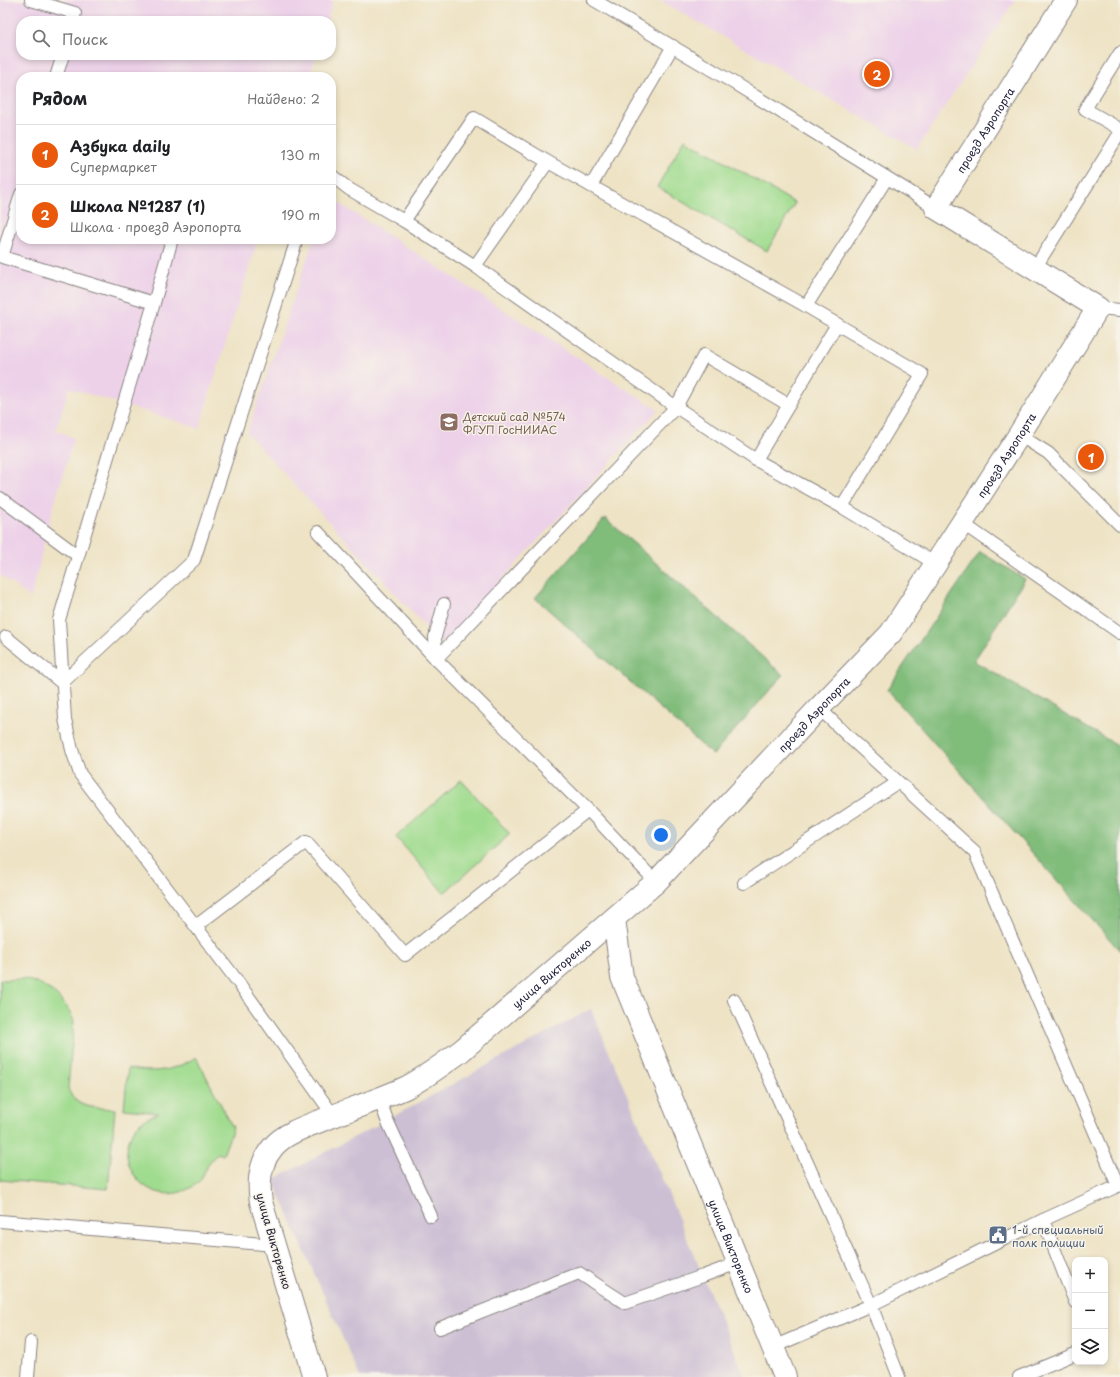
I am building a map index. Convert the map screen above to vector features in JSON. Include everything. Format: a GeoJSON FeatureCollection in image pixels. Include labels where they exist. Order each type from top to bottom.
{"type":"FeatureCollection","features":[{"type":"Feature","properties":{"kind":"street","name":"проезд Аэропорта"},"geometry":{"type":"LineString","coordinates":[[936,208],[1066,0]]}},
{"type":"Feature","properties":{"kind":"street"},"geometry":{"type":"LineString","coordinates":[[936,208],[1098,308]]}},
{"type":"Feature","properties":{"kind":"street","name":"проезд Аэропорта"},"geometry":{"type":"LineString","coordinates":[[614,919],[656,882],[891,633],[1019,435],[1098,308]]}},
{"type":"Feature","properties":{"kind":"street","name":"улица Викторенко"},"geometry":{"type":"LineString","coordinates":[[314,1377],[261,1202],[260,1175],[264,1161],[273,1147],[293,1132],[405,1088],[430,1073],[461,1051],[614,919]]}},
{"type":"Feature","properties":{"kind":"street","name":"улица Викторенко"},"geometry":{"type":"LineString","coordinates":[[614,919],[622,977],[785,1377]]}},
{"type":"Feature","properties":{"kind":"lane"},"geometry":{"type":"LineString","coordinates":[[31,0],[75,13],[74,16]]}},
{"type":"Feature","properties":{"kind":"lane"},"geometry":{"type":"LineString","coordinates":[[594,0],[729,80],[936,208]]}},
{"type":"Feature","properties":{"kind":"lane"},"geometry":{"type":"LineString","coordinates":[[592,186],[673,46]]}},
{"type":"Feature","properties":{"kind":"lane"},"geometry":{"type":"LineString","coordinates":[[1120,53],[1085,109],[1120,129]]}},
{"type":"Feature","properties":{"kind":"lane"},"geometry":{"type":"LineString","coordinates":[[58,72],[61,60]]}},
{"type":"Feature","properties":{"kind":"lane"},"geometry":{"type":"LineString","coordinates":[[404,221],[474,118],[548,162],[806,306],[922,374],[842,507]]}},
{"type":"Feature","properties":{"kind":"lane"},"geometry":{"type":"LineString","coordinates":[[1034,268],[1120,133]]}},
{"type":"Feature","properties":{"kind":"lane"},"geometry":{"type":"LineString","coordinates":[[475,266],[548,162]]}},
{"type":"Feature","properties":{"kind":"lane"},"geometry":{"type":"LineString","coordinates":[[806,306],[887,178]]}},
{"type":"Feature","properties":{"kind":"lane"},"geometry":{"type":"LineString","coordinates":[[336,179],[349,189],[404,221],[475,266],[676,407],[756,460],[842,507],[936,564]]}},
{"type":"Feature","properties":{"kind":"lane"},"geometry":{"type":"LineString","coordinates":[[16,211],[2,257],[154,303]]}},
{"type":"Feature","properties":{"kind":"lane"},"geometry":{"type":"LineString","coordinates":[[171,244],[59,620],[62,683],[66,719],[72,750],[80,774],[196,926],[333,1116]]}},
{"type":"Feature","properties":{"kind":"lane"},"geometry":{"type":"LineString","coordinates":[[62,683],[194,560],[295,244]]}},
{"type":"Feature","properties":{"kind":"lane"},"geometry":{"type":"LineString","coordinates":[[1098,308],[1120,310]]}},
{"type":"Feature","properties":{"kind":"lane"},"geometry":{"type":"LineString","coordinates":[[756,460],[837,324]]}},
{"type":"Feature","properties":{"kind":"lane"},"geometry":{"type":"LineString","coordinates":[[436,659],[676,407],[704,355],[789,405]]}},
{"type":"Feature","properties":{"kind":"lane"},"geometry":{"type":"LineString","coordinates":[[1019,435],[1048,453],[1120,525]]}},
{"type":"Feature","properties":{"kind":"lane"},"geometry":{"type":"LineString","coordinates":[[0,498],[77,556]]}},
{"type":"Feature","properties":{"kind":"lane"},"geometry":{"type":"LineString","coordinates":[[962,523],[1120,633]]}},
{"type":"Feature","properties":{"kind":"lane"},"geometry":{"type":"LineString","coordinates":[[318,532],[436,659],[588,810],[656,882]]}},
{"type":"Feature","properties":{"kind":"lane"},"geometry":{"type":"LineString","coordinates":[[436,659],[435,637],[444,604]]}},
{"type":"Feature","properties":{"kind":"lane"},"geometry":{"type":"LineString","coordinates":[[2,638],[62,683]]}},
{"type":"Feature","properties":{"kind":"lane"},"geometry":{"type":"LineString","coordinates":[[773,1348],[871,1305],[1043,1220],[1119,1185],[974,851],[819,708]]}},
{"type":"Feature","properties":{"kind":"lane"},"geometry":{"type":"LineString","coordinates":[[744,883],[898,782]]}},
{"type":"Feature","properties":{"kind":"lane"},"geometry":{"type":"LineString","coordinates":[[196,926],[306,842],[405,954],[588,810]]}},
{"type":"Feature","properties":{"kind":"lane"},"geometry":{"type":"LineString","coordinates":[[734,1000],[871,1305],[898,1377]]}},
{"type":"Feature","properties":{"kind":"lane"},"geometry":{"type":"LineString","coordinates":[[379,1098],[387,1120],[432,1216]]}},
{"type":"Feature","properties":{"kind":"lane"},"geometry":{"type":"LineString","coordinates":[[1043,1220],[1072,1294]]}},
{"type":"Feature","properties":{"kind":"lane"},"geometry":{"type":"LineString","coordinates":[[0,1221],[274,1245]]}},
{"type":"Feature","properties":{"kind":"lane"},"geometry":{"type":"LineString","coordinates":[[440,1328],[579,1273],[625,1303],[738,1263]]}},
{"type":"Feature","properties":{"kind":"lane"},"geometry":{"type":"LineString","coordinates":[[28,1377],[31,1342]]}},
{"type":"Feature","properties":{"kind":"lane"},"geometry":{"type":"LineString","coordinates":[[1019,1377],[1072,1355]]}},
{"type":"Feature","properties":{"kind":"shaded area"},"geometry":{"type":"Polygon","coordinates":[[[0,0],[333,0],[328,16],[16,16],[16,60],[314,60],[311,72],[16,72],[16,244],[256,244],[199,428],[69,388],[56,430],[74,438],[50,519],[31,598],[0,575],[0,0]]]}},
{"type":"Feature","properties":{"kind":"shaded area"},"geometry":{"type":"Polygon","coordinates":[[[660,0],[1015,0],[917,149],[660,0]]]}},
{"type":"Feature","properties":{"kind":"shaded area","name":"Детский сад №574 ФГУП ГосНИИАС"},"geometry":{"type":"Polygon","coordinates":[[[336,201],[658,410],[442,644],[247,433],[312,244],[336,244],[336,201]]]}},
{"type":"Feature","properties":{"kind":"shaded area"},"geometry":{"type":"Polygon","coordinates":[[[591,1009],[745,1377],[360,1377],[273,1180],[591,1009]]]}},
{"type":"Feature","properties":{"kind":"green space"},"geometry":{"type":"Polygon","coordinates":[[[685,139],[795,203],[767,251],[657,187],[685,139]]]}},
{"type":"Feature","properties":{"kind":"green space"},"geometry":{"type":"Polygon","coordinates":[[[605,518],[783,675],[713,755],[535,598],[605,518]]]}},
{"type":"Feature","properties":{"kind":"green space"},"geometry":{"type":"Polygon","coordinates":[[[980,552],[1025,579],[974,661],[1120,747],[1120,951],[887,690],[980,552]]]}},
{"type":"Feature","properties":{"kind":"green space"},"geometry":{"type":"Polygon","coordinates":[[[461,780],[510,834],[444,893],[396,837],[461,780]]]}},
{"type":"Feature","properties":{"kind":"green space"},"geometry":{"type":"Polygon","coordinates":[[[24,979],[40,984],[53,992],[67,1007],[74,1021],[68,1088],[71,1095],[75,1100],[87,1106],[115,1109],[108,1189],[0,1180],[0,980],[24,979]]]}},
{"type":"Feature","properties":{"kind":"green space"},"geometry":{"type":"Polygon","coordinates":[[[196,1057],[233,1128],[223,1155],[218,1153],[211,1160],[201,1178],[195,1185],[178,1193],[162,1193],[148,1188],[137,1178],[129,1166],[127,1151],[130,1137],[140,1123],[159,1113],[124,1109],[128,1068],[146,1071],[164,1070],[188,1062],[196,1057]]]}},
{"type":"Feature","properties":{"kind":"place","name":"Школа №1287 (1)"},"geometry":{"type":"Point","coordinates":[877,74]}},
{"type":"Feature","properties":{"kind":"place","name":"Детский сад №574 ФГУП ГосНИИАС"},"geometry":{"type":"Point","coordinates":[449,422]}},
{"type":"Feature","properties":{"kind":"place","name":"Азбука daily"},"geometry":{"type":"Point","coordinates":[1091,457]}},
{"type":"Feature","properties":{"kind":"place","name":"1-й специальный полк полиции"},"geometry":{"type":"Point","coordinates":[998,1235]}}]}
